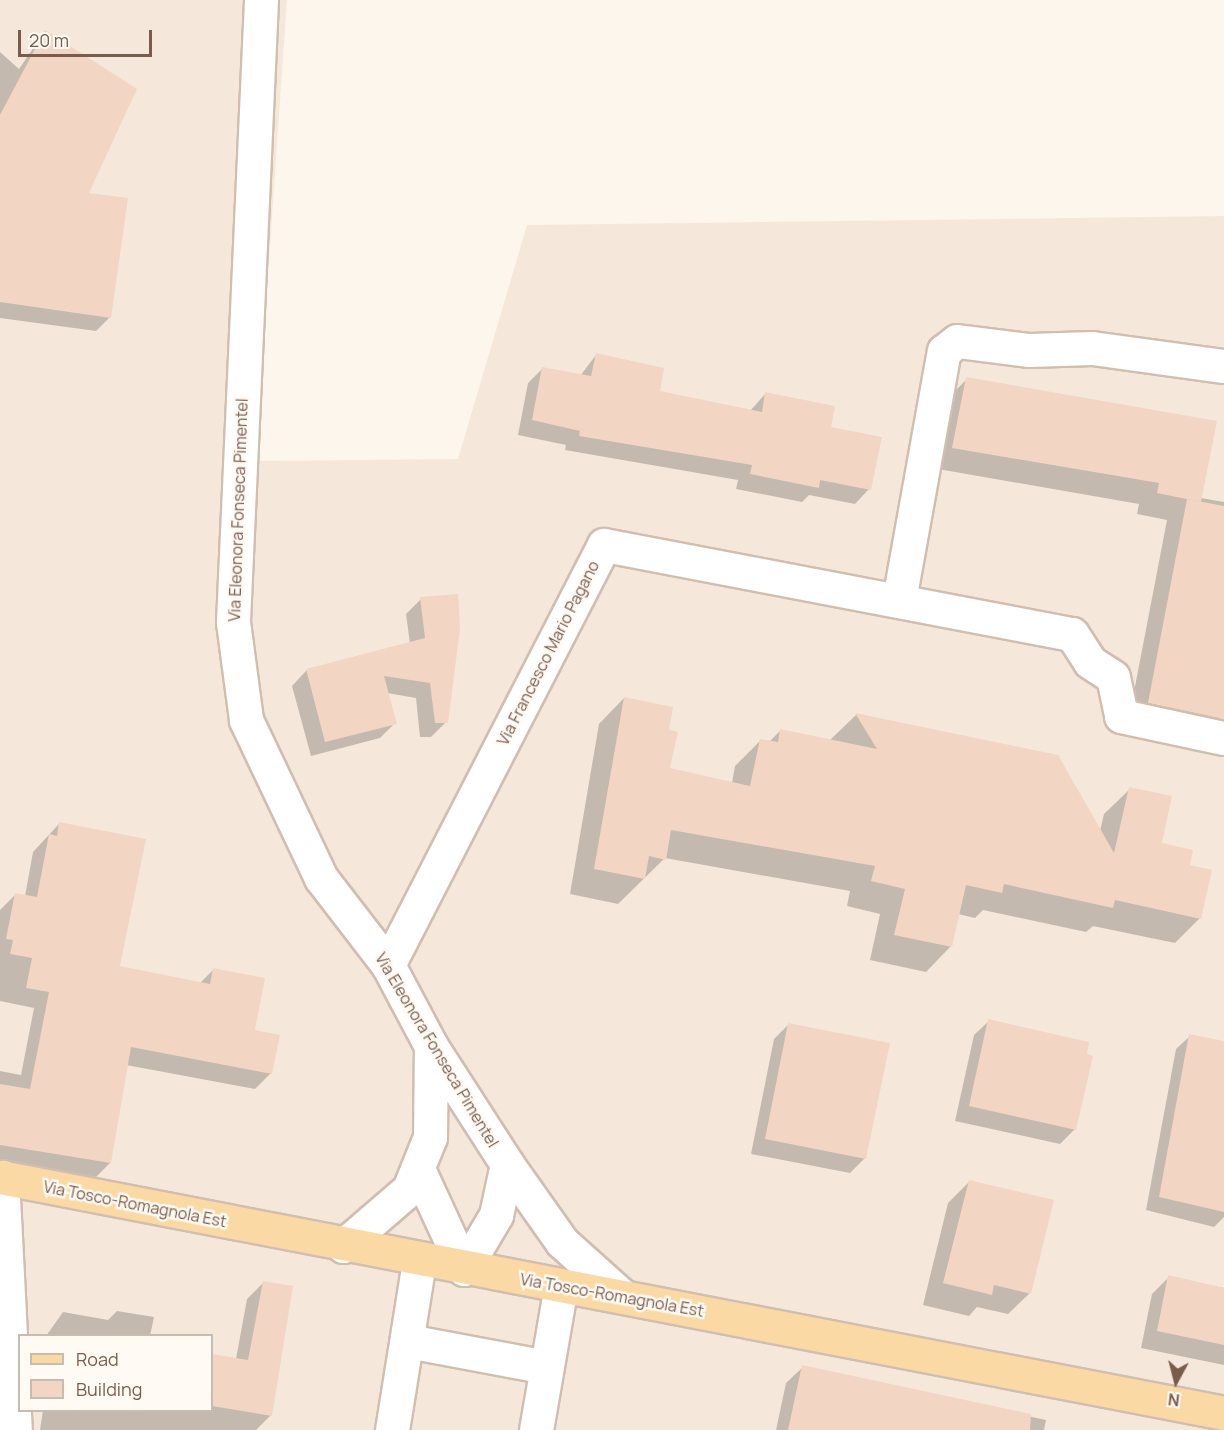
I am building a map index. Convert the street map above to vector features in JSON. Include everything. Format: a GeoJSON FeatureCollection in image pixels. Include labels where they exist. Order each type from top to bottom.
{"type":"FeatureCollection","features":[{"type":"Feature","properties":{"kind":"main road","name":"Via Tosco-Romagnola Est"},"geometry":{"type":"LineString","coordinates":[[1,1177],[419,1262],[621,1295],[1224,1413]]}},
{"type":"Feature","properties":{"kind":"street","name":"Via Eleonora Fonseca Pimentel"},"geometry":{"type":"LineString","coordinates":[[261,0],[232,622],[246,720],[283,807],[321,878],[388,965],[431,1046],[507,1164],[562,1242],[621,1295]]}},
{"type":"Feature","properties":{"kind":"street"},"geometry":{"type":"LineString","coordinates":[[899,600],[944,351],[957,341],[1029,350],[1092,348],[1224,366]]}},
{"type":"Feature","properties":{"kind":"street","name":"Via Francesco Mario Pagano"},"geometry":{"type":"LineString","coordinates":[[388,965],[604,545],[1072,634],[1090,662],[1113,677],[1120,716],[1224,738]]}},
{"type":"Feature","properties":{"kind":"street"},"geometry":{"type":"LineString","coordinates":[[343,1246],[409,1189],[430,1137],[431,1046]]}},
{"type":"Feature","properties":{"kind":"street","name":"Via Eleonora Fonseca Pimentel"},"geometry":{"type":"LineString","coordinates":[[464,1269],[496,1215],[507,1164]]}},
{"type":"Feature","properties":{"kind":"street"},"geometry":{"type":"LineString","coordinates":[[417,1169],[464,1269]]}},
{"type":"Feature","properties":{"kind":"street"},"geometry":{"type":"LineString","coordinates":[[1,1177],[15,1430]]}},
{"type":"Feature","properties":{"kind":"street"},"geometry":{"type":"LineString","coordinates":[[392,1430],[419,1262]]}},
{"type":"Feature","properties":{"kind":"street"},"geometry":{"type":"LineString","coordinates":[[536,1430],[561,1286]]}},
{"type":"Feature","properties":{"kind":"street"},"geometry":{"type":"LineString","coordinates":[[408,1341],[547,1367]]}},
{"type":"Feature","properties":{"kind":"shaded area"},"geometry":{"type":"Polygon","coordinates":[[[0,0],[287,0],[255,461],[458,459],[527,225],[1224,216],[1224,1430],[0,1430],[0,0]]]}},
{"type":"Feature","properties":{"kind":"building"},"geometry":{"type":"Polygon","coordinates":[[[45,30],[137,89],[89,193],[128,198],[111,318],[0,302],[0,115],[45,30]]]}},
{"type":"Feature","properties":{"kind":"building"},"geometry":{"type":"Polygon","coordinates":[[[596,353],[664,368],[660,391],[762,412],[765,392],[835,406],[831,427],[882,437],[871,490],[820,480],[819,488],[750,474],[752,465],[579,436],[580,431],[532,420],[542,367],[591,376],[596,353]]]}},
{"type":"Feature","properties":{"kind":"building"},"geometry":{"type":"Polygon","coordinates":[[[966,377],[1217,421],[1201,502],[1157,493],[1159,483],[952,448],[966,377]]]}},
{"type":"Feature","properties":{"kind":"building"},"geometry":{"type":"Polygon","coordinates":[[[1187,499],[1224,506],[1224,719],[1148,703],[1187,499]]]}},
{"type":"Feature","properties":{"kind":"building"},"geometry":{"type":"Polygon","coordinates":[[[458,594],[460,629],[448,723],[435,723],[430,683],[384,676],[397,724],[325,742],[306,669],[425,638],[420,597],[458,594]]]}},
{"type":"Feature","properties":{"kind":"building"},"geometry":{"type":"Polygon","coordinates":[[[624,697],[673,707],[669,730],[678,732],[670,768],[750,786],[760,739],[778,742],[780,729],[877,749],[855,713],[1058,755],[1114,853],[1129,787],[1172,796],[1162,843],[1193,850],[1190,865],[1212,870],[1201,919],[1115,900],[1113,908],[1004,884],[1002,893],[966,885],[952,947],[894,935],[905,889],[871,881],[875,866],[671,830],[666,860],[649,856],[645,879],[594,869],[624,697]]]}},
{"type":"Feature","properties":{"kind":"building"},"geometry":{"type":"Polygon","coordinates":[[[59,822],[146,839],[120,966],[210,984],[213,968],[265,978],[255,1030],[280,1035],[272,1074],[131,1047],[111,1163],[0,1145],[0,1084],[30,1089],[49,992],[26,988],[32,958],[10,954],[13,940],[6,939],[15,893],[37,897],[49,834],[57,836],[59,822]]]}},
{"type":"Feature","properties":{"kind":"building"},"geometry":{"type":"Polygon","coordinates":[[[988,1019],[1089,1042],[1087,1054],[1093,1056],[1076,1130],[969,1106],[988,1019]]]}},
{"type":"Feature","properties":{"kind":"building"},"geometry":{"type":"Polygon","coordinates":[[[788,1023],[890,1043],[866,1159],[765,1139],[788,1023]]]}},
{"type":"Feature","properties":{"kind":"building"},"geometry":{"type":"Polygon","coordinates":[[[1189,1034],[1224,1041],[1224,1212],[1159,1197],[1189,1034]]]}},
{"type":"Feature","properties":{"kind":"building"},"geometry":{"type":"Polygon","coordinates":[[[969,1180],[1054,1200],[1031,1294],[994,1285],[992,1295],[943,1283],[969,1180]]]}},
{"type":"Feature","properties":{"kind":"building"},"geometry":{"type":"Polygon","coordinates":[[[1168,1275],[1224,1288],[1224,1345],[1157,1331],[1168,1275]]]}},
{"type":"Feature","properties":{"kind":"building"},"geometry":{"type":"Polygon","coordinates":[[[263,1281],[293,1286],[272,1416],[213,1406],[213,1354],[248,1360],[263,1281]]]}},
{"type":"Feature","properties":{"kind":"building"},"geometry":{"type":"Polygon","coordinates":[[[802,1365],[1031,1414],[1030,1430],[788,1430],[802,1365]]]}}]}
